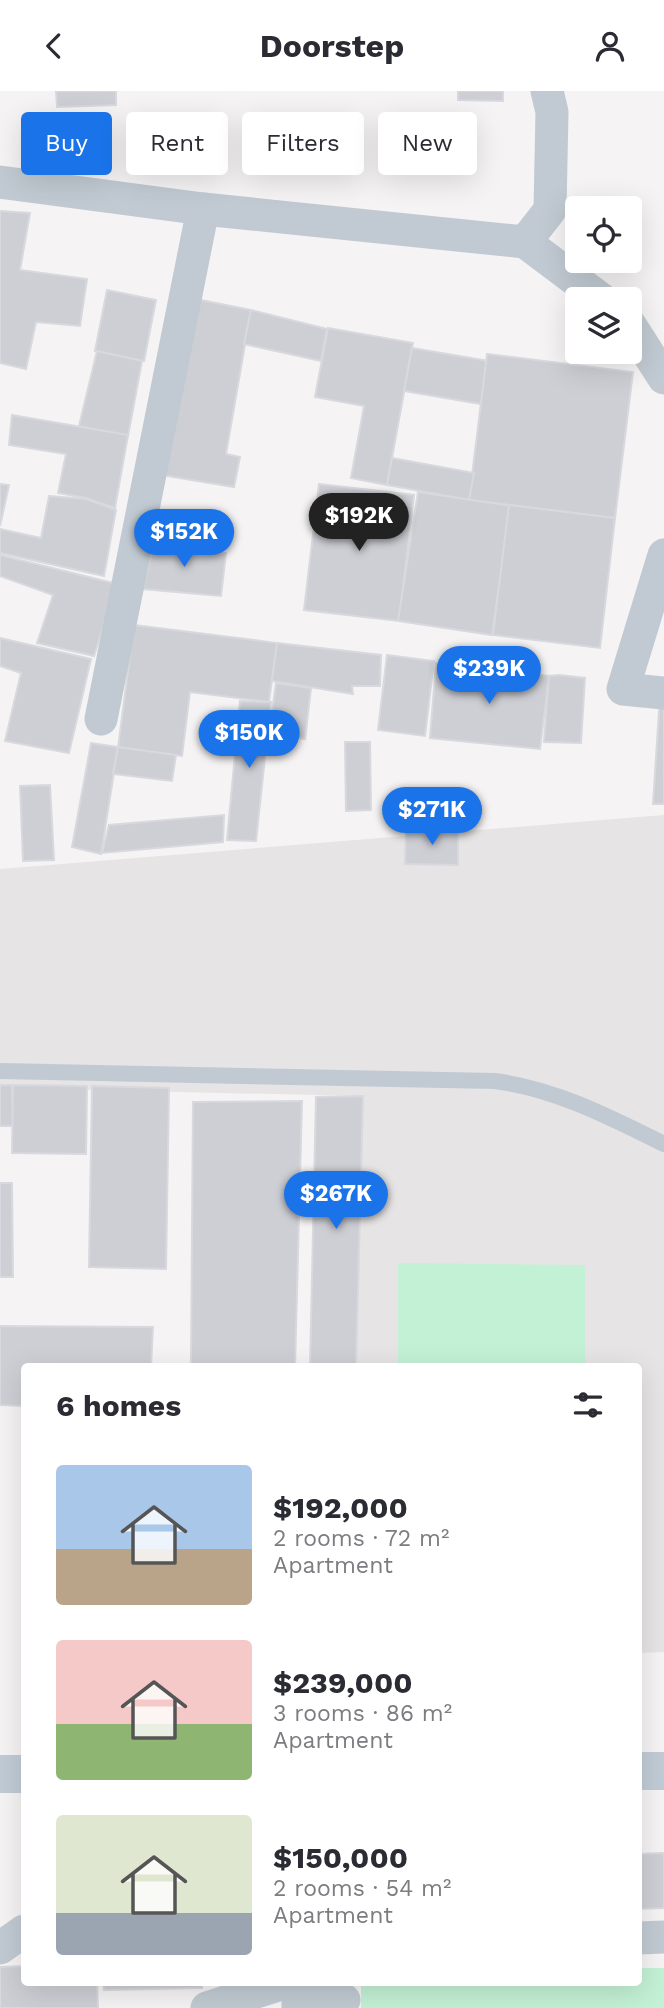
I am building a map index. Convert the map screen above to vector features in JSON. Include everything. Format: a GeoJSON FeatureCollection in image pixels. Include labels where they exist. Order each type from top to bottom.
{"type":"FeatureCollection","features":[{"type":"Feature","properties":{"kind":"main road"},"geometry":{"type":"LineString","coordinates":[[642,1771],[664,1771]]}},
{"type":"Feature","properties":{"kind":"main road"},"geometry":{"type":"LineString","coordinates":[[0,1774],[21,1774]]}},
{"type":"Feature","properties":{"kind":"street"},"geometry":{"type":"LineString","coordinates":[[525,242],[550,210],[552,113],[547,91]]}},
{"type":"Feature","properties":{"kind":"street"},"geometry":{"type":"LineString","coordinates":[[0,182],[203,209],[525,242],[585,287]]}},
{"type":"Feature","properties":{"kind":"street"},"geometry":{"type":"LineString","coordinates":[[101,719],[203,209]]}},
{"type":"Feature","properties":{"kind":"street"},"geometry":{"type":"LineString","coordinates":[[642,344],[664,378]]}},
{"type":"Feature","properties":{"kind":"street"},"geometry":{"type":"LineString","coordinates":[[664,555],[623,689],[664,693]]}},
{"type":"Feature","properties":{"kind":"street"},"geometry":{"type":"LineString","coordinates":[[0,1948],[21,1933]]}},
{"type":"Feature","properties":{"kind":"street"},"geometry":{"type":"LineString","coordinates":[[642,1938],[664,1937]]}},
{"type":"Feature","properties":{"kind":"street"},"geometry":{"type":"LineString","coordinates":[[207,2008],[287,1996],[298,2004],[309,1993],[328,1992],[344,2000]]}},
{"type":"Feature","properties":{"kind":"lane"},"geometry":{"type":"LineString","coordinates":[[0,1071],[495,1081],[522,1085],[580,1102],[664,1144]]}},
{"type":"Feature","properties":{"kind":"shaded area"},"geometry":{"type":"Polygon","coordinates":[[[664,815],[664,1652],[642,1653],[642,1363],[356,1363],[362,1096],[0,1088],[0,869],[664,815]]]}},
{"type":"Feature","properties":{"kind":"green space"},"geometry":{"type":"Polygon","coordinates":[[[398,1263],[585,1265],[585,1363],[398,1363],[398,1263]]]}},
{"type":"Feature","properties":{"kind":"green space"},"geometry":{"type":"Polygon","coordinates":[[[642,1968],[664,1968],[664,2008],[361,2008],[361,1986],[642,1986],[642,1968]]]}},
{"type":"Feature","properties":{"kind":"building"},"geometry":{"type":"Polygon","coordinates":[[[56,91],[116,91],[116,105],[57,107],[56,91]]]}},
{"type":"Feature","properties":{"kind":"building"},"geometry":{"type":"Polygon","coordinates":[[[458,91],[503,91],[503,101],[458,100],[458,91]]]}},
{"type":"Feature","properties":{"kind":"building"},"geometry":{"type":"Polygon","coordinates":[[[0,211],[30,213],[20,270],[87,279],[80,326],[36,322],[26,369],[0,363],[0,211]]]}},
{"type":"Feature","properties":{"kind":"building"},"geometry":{"type":"Polygon","coordinates":[[[107,290],[156,300],[144,361],[95,351],[107,290]]]}},
{"type":"Feature","properties":{"kind":"building"},"geometry":{"type":"Polygon","coordinates":[[[196,299],[251,310],[226,454],[240,457],[234,487],[161,475],[196,299]]]}},
{"type":"Feature","properties":{"kind":"building"},"geometry":{"type":"Polygon","coordinates":[[[251,310],[327,329],[321,361],[244,344],[251,310]]]}},
{"type":"Feature","properties":{"kind":"building"},"geometry":{"type":"Polygon","coordinates":[[[328,328],[413,343],[387,485],[351,478],[364,406],[315,397],[328,328]]]}},
{"type":"Feature","properties":{"kind":"building"},"geometry":{"type":"Polygon","coordinates":[[[412,348],[489,361],[481,404],[404,391],[412,348]]]}},
{"type":"Feature","properties":{"kind":"building"},"geometry":{"type":"Polygon","coordinates":[[[97,351],[142,361],[128,436],[79,426],[97,351]]]}},
{"type":"Feature","properties":{"kind":"building"},"geometry":{"type":"Polygon","coordinates":[[[487,354],[633,372],[615,518],[469,500],[487,354]]]}},
{"type":"Feature","properties":{"kind":"building"},"geometry":{"type":"Polygon","coordinates":[[[12,415],[128,435],[115,508],[86,498],[58,493],[66,454],[9,445],[12,415]]]}},
{"type":"Feature","properties":{"kind":"building"},"geometry":{"type":"Polygon","coordinates":[[[392,458],[474,473],[469,500],[387,485],[392,458]]]}},
{"type":"Feature","properties":{"kind":"building"},"geometry":{"type":"Polygon","coordinates":[[[0,484],[9,485],[0,526],[0,484]]]}},
{"type":"Feature","properties":{"kind":"building"},"geometry":{"type":"Polygon","coordinates":[[[319,484],[414,495],[399,621],[304,610],[319,484]]]}},
{"type":"Feature","properties":{"kind":"building"},"geometry":{"type":"Polygon","coordinates":[[[418,492],[511,506],[492,635],[398,621],[418,492]]]}},
{"type":"Feature","properties":{"kind":"building"},"geometry":{"type":"Polygon","coordinates":[[[49,496],[86,499],[116,510],[104,576],[0,553],[0,529],[41,538],[49,496]]]}},
{"type":"Feature","properties":{"kind":"building"},"geometry":{"type":"Polygon","coordinates":[[[509,505],[615,518],[600,648],[493,635],[509,505]]]}},
{"type":"Feature","properties":{"kind":"building"},"geometry":{"type":"Polygon","coordinates":[[[156,532],[176,532],[176,552],[226,553],[221,596],[143,589],[156,532]]]}},
{"type":"Feature","properties":{"kind":"building"},"geometry":{"type":"Polygon","coordinates":[[[0,555],[117,584],[94,656],[37,643],[53,595],[0,576],[0,555]]]}},
{"type":"Feature","properties":{"kind":"building"},"geometry":{"type":"Polygon","coordinates":[[[134,625],[277,643],[269,702],[190,692],[182,756],[118,748],[134,625]]]}},
{"type":"Feature","properties":{"kind":"building"},"geometry":{"type":"Polygon","coordinates":[[[0,638],[91,659],[69,753],[5,741],[21,673],[0,666],[0,638]]]}},
{"type":"Feature","properties":{"kind":"building"},"geometry":{"type":"Polygon","coordinates":[[[277,643],[381,655],[380,686],[352,686],[353,694],[272,681],[277,643]]]}},
{"type":"Feature","properties":{"kind":"building"},"geometry":{"type":"Polygon","coordinates":[[[387,655],[434,661],[425,736],[378,730],[387,655]]]}},
{"type":"Feature","properties":{"kind":"building"},"geometry":{"type":"Polygon","coordinates":[[[436,663],[549,676],[540,749],[430,738],[436,663]]]}},
{"type":"Feature","properties":{"kind":"building"},"geometry":{"type":"Polygon","coordinates":[[[549,676],[585,678],[581,743],[544,742],[549,676]]]}},
{"type":"Feature","properties":{"kind":"building"},"geometry":{"type":"Polygon","coordinates":[[[276,683],[311,688],[305,739],[269,734],[276,683]]]}},
{"type":"Feature","properties":{"kind":"building"},"geometry":{"type":"Polygon","coordinates":[[[660,696],[664,696],[664,804],[653,804],[660,696]]]}},
{"type":"Feature","properties":{"kind":"building"},"geometry":{"type":"Polygon","coordinates":[[[240,701],[271,702],[256,841],[227,840],[240,701]]]}},
{"type":"Feature","properties":{"kind":"building"},"geometry":{"type":"Polygon","coordinates":[[[345,742],[370,742],[371,810],[346,811],[345,742]]]}},
{"type":"Feature","properties":{"kind":"building"},"geometry":{"type":"Polygon","coordinates":[[[91,743],[118,747],[101,854],[72,847],[91,743]]]}},
{"type":"Feature","properties":{"kind":"building"},"geometry":{"type":"Polygon","coordinates":[[[118,747],[176,755],[172,781],[113,774],[118,747]]]}},
{"type":"Feature","properties":{"kind":"building"},"geometry":{"type":"Polygon","coordinates":[[[50,785],[54,860],[23,861],[20,786],[50,785]]]}},
{"type":"Feature","properties":{"kind":"building"},"geometry":{"type":"Polygon","coordinates":[[[224,815],[223,842],[102,853],[109,825],[224,815]]]}},
{"type":"Feature","properties":{"kind":"building"},"geometry":{"type":"Polygon","coordinates":[[[406,828],[458,829],[458,865],[405,864],[406,828]]]}},
{"type":"Feature","properties":{"kind":"building"},"geometry":{"type":"Polygon","coordinates":[[[0,1085],[12,1085],[13,1126],[0,1126],[0,1085]]]}},
{"type":"Feature","properties":{"kind":"building"},"geometry":{"type":"Polygon","coordinates":[[[13,1085],[87,1086],[86,1154],[12,1153],[13,1085]]]}},
{"type":"Feature","properties":{"kind":"building"},"geometry":{"type":"Polygon","coordinates":[[[92,1086],[169,1088],[166,1269],[89,1267],[92,1086]]]}},
{"type":"Feature","properties":{"kind":"building"},"geometry":{"type":"Polygon","coordinates":[[[363,1096],[356,1363],[310,1363],[316,1097],[363,1096]]]}},
{"type":"Feature","properties":{"kind":"building"},"geometry":{"type":"Polygon","coordinates":[[[302,1101],[295,1363],[191,1363],[193,1102],[302,1101]]]}},
{"type":"Feature","properties":{"kind":"building"},"geometry":{"type":"Polygon","coordinates":[[[0,1183],[12,1183],[13,1277],[0,1277],[0,1183]]]}},
{"type":"Feature","properties":{"kind":"building"},"geometry":{"type":"Polygon","coordinates":[[[0,1326],[153,1327],[151,1363],[21,1363],[21,1406],[0,1405],[0,1326]]]}},
{"type":"Feature","properties":{"kind":"building"},"geometry":{"type":"Polygon","coordinates":[[[664,1853],[664,1908],[642,1909],[642,1854],[664,1853]]]}},
{"type":"Feature","properties":{"kind":"building"},"geometry":{"type":"Polygon","coordinates":[[[21,1966],[21,1986],[97,1986],[98,2008],[0,2008],[0,1967],[21,1966]]]}},
{"type":"Feature","properties":{"kind":"building"},"geometry":{"type":"Polygon","coordinates":[[[103,1986],[202,1986],[202,1988],[104,1990],[103,1986]]]}}]}
